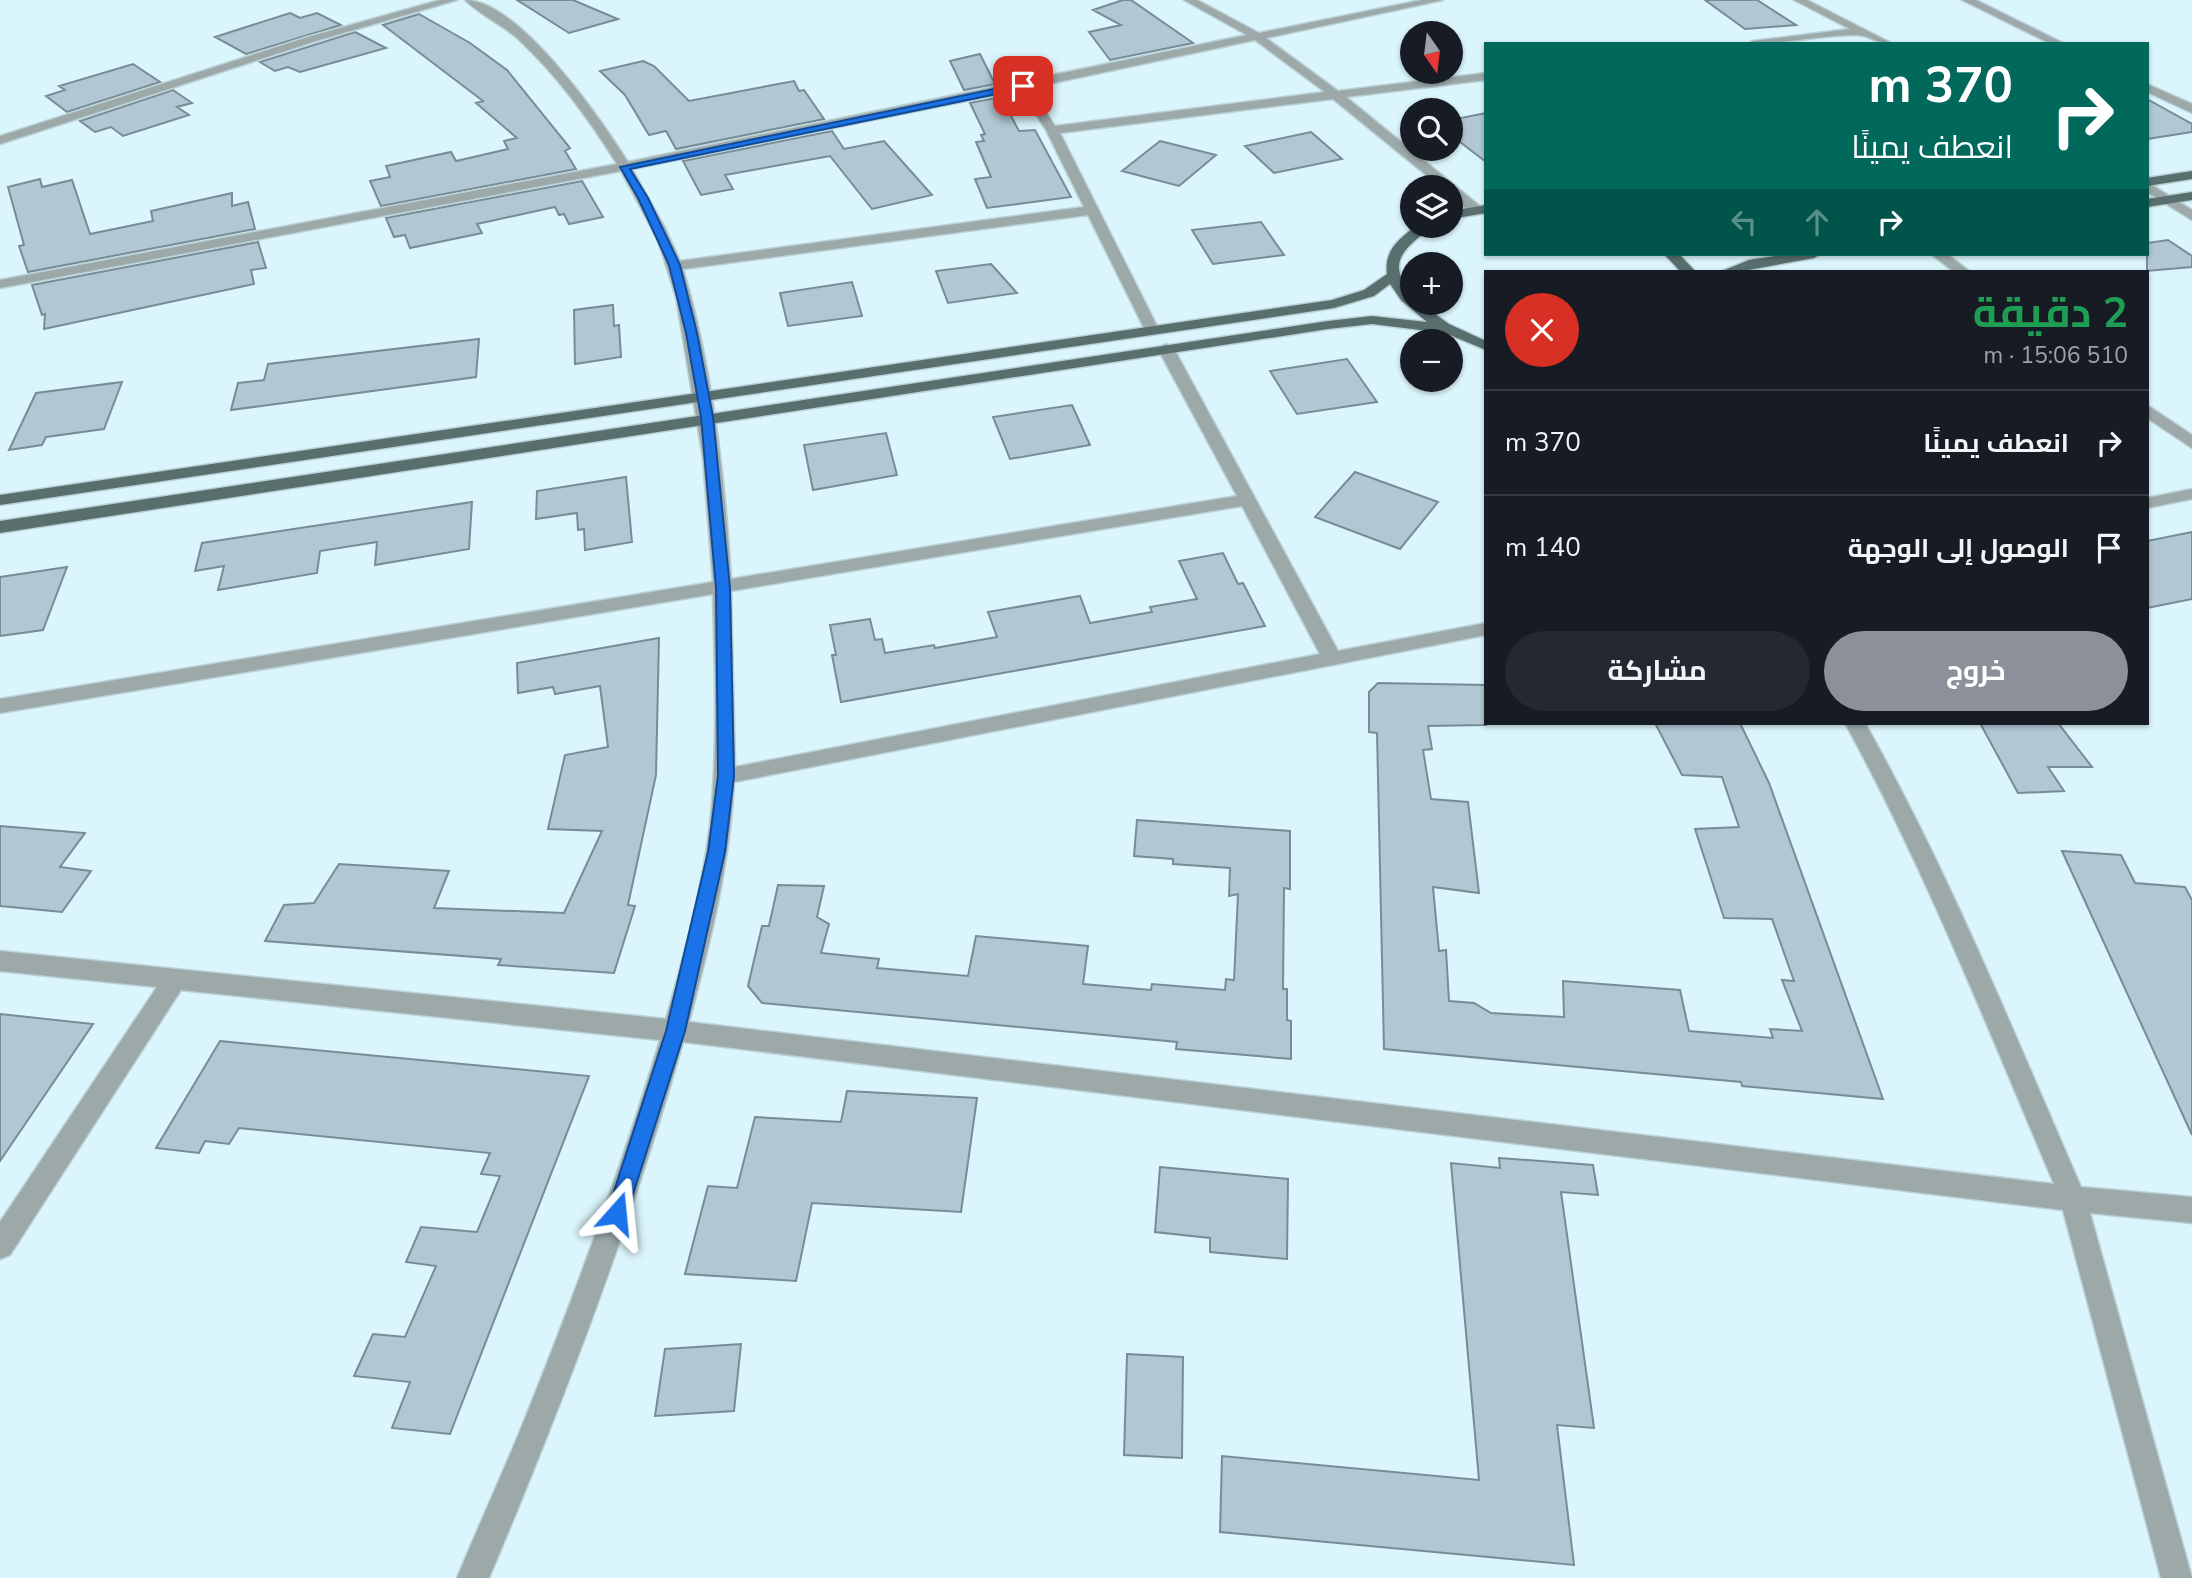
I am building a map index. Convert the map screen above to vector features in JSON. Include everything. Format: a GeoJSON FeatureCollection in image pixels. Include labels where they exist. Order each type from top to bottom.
{"type":"FeatureCollection","features":[{"type":"Feature","properties":{"kind":"main road"},"geometry":{"type":"LineString","coordinates":[[2149,184],[2192,175]]}},
{"type":"Feature","properties":{"kind":"main road"},"geometry":{"type":"LineString","coordinates":[[2149,203],[2192,196]]}},
{"type":"Feature","properties":{"kind":"main road"},"geometry":{"type":"LineString","coordinates":[[1463,213],[1481,209]]}},
{"type":"Feature","properties":{"kind":"main road"},"geometry":{"type":"LineString","coordinates":[[1409,238],[1400,245],[1395,255],[1394,275],[1404,297],[1444,329]]}},
{"type":"Feature","properties":{"kind":"main road"},"geometry":{"type":"LineString","coordinates":[[1673,256],[1687,270]]}},
{"type":"Feature","properties":{"kind":"main road"},"geometry":{"type":"LineString","coordinates":[[1732,270],[1754,263],[1801,256]]}},
{"type":"Feature","properties":{"kind":"main road"},"geometry":{"type":"LineString","coordinates":[[0,499],[1334,304],[1369,293],[1394,275]]}},
{"type":"Feature","properties":{"kind":"main road"},"geometry":{"type":"LineString","coordinates":[[0,527],[707,417],[1371,320],[1444,329]]}},
{"type":"Feature","properties":{"kind":"main road"},"geometry":{"type":"LineString","coordinates":[[1463,337],[1484,345]]}},
{"type":"Feature","properties":{"kind":"street"},"geometry":{"type":"LineString","coordinates":[[0,140],[312,39],[452,0]]}},
{"type":"Feature","properties":{"kind":"street"},"geometry":{"type":"LineString","coordinates":[[470,0],[487,10],[544,56],[597,122],[643,198],[675,265],[692,333],[707,417],[723,588],[726,776],[716,852],[676,1031],[609,1239],[501,1515],[473,1578]]}},
{"type":"Feature","properties":{"kind":"street"},"geometry":{"type":"LineString","coordinates":[[1189,0],[1255,35],[1335,94],[1434,175]]}},
{"type":"Feature","properties":{"kind":"street"},"geometry":{"type":"LineString","coordinates":[[0,284],[624,167],[1023,86],[1255,35],[1438,0]]}},
{"type":"Feature","properties":{"kind":"street"},"geometry":{"type":"LineString","coordinates":[[1799,0],[1884,42]]}},
{"type":"Feature","properties":{"kind":"street"},"geometry":{"type":"LineString","coordinates":[[1967,0],[2056,42]]}},
{"type":"Feature","properties":{"kind":"street"},"geometry":{"type":"LineString","coordinates":[[1771,42],[1863,31]]}},
{"type":"Feature","properties":{"kind":"street"},"geometry":{"type":"LineString","coordinates":[[1052,130],[1484,76]]}},
{"type":"Feature","properties":{"kind":"street"},"geometry":{"type":"LineString","coordinates":[[1023,86],[1052,130],[1153,330]]}},
{"type":"Feature","properties":{"kind":"street"},"geometry":{"type":"LineString","coordinates":[[2149,88],[2192,109]]}},
{"type":"Feature","properties":{"kind":"street"},"geometry":{"type":"LineString","coordinates":[[2149,185],[2192,216]]}},
{"type":"Feature","properties":{"kind":"street"},"geometry":{"type":"LineString","coordinates":[[1463,197],[1481,209]]}},
{"type":"Feature","properties":{"kind":"street"},"geometry":{"type":"LineString","coordinates":[[675,265],[1093,210]]}},
{"type":"Feature","properties":{"kind":"street"},"geometry":{"type":"LineString","coordinates":[[1941,256],[1961,270]]}},
{"type":"Feature","properties":{"kind":"street"},"geometry":{"type":"LineString","coordinates":[[1167,349],[1333,660]]}},
{"type":"Feature","properties":{"kind":"street"},"geometry":{"type":"LineString","coordinates":[[2149,411],[2192,443]]}},
{"type":"Feature","properties":{"kind":"street"},"geometry":{"type":"LineString","coordinates":[[2149,503],[2192,494]]}},
{"type":"Feature","properties":{"kind":"street"},"geometry":{"type":"LineString","coordinates":[[0,706],[1247,500]]}},
{"type":"Feature","properties":{"kind":"street"},"geometry":{"type":"LineString","coordinates":[[726,776],[1484,629]]}},
{"type":"Feature","properties":{"kind":"street"},"geometry":{"type":"LineString","coordinates":[[1856,725],[1881,770],[1963,941],[2073,1199],[2177,1578]]}},
{"type":"Feature","properties":{"kind":"street"},"geometry":{"type":"LineString","coordinates":[[0,961],[676,1031],[2073,1199],[2192,1210]]}},
{"type":"Feature","properties":{"kind":"street"},"geometry":{"type":"LineString","coordinates":[[0,1246],[175,979]]}},
{"type":"Feature","properties":{"kind":"building"},"geometry":{"type":"Polygon","coordinates":[[[517,0],[573,0],[618,19],[569,33],[517,0]]]}},
{"type":"Feature","properties":{"kind":"building"},"geometry":{"type":"Polygon","coordinates":[[[1131,0],[1193,43],[1110,60],[1089,32],[1121,25],[1093,10],[1131,0]]]}},
{"type":"Feature","properties":{"kind":"building"},"geometry":{"type":"Polygon","coordinates":[[[1705,0],[1757,0],[1796,25],[1745,29],[1705,0]]]}},
{"type":"Feature","properties":{"kind":"building"},"geometry":{"type":"Polygon","coordinates":[[[290,13],[300,18],[317,13],[341,25],[246,54],[215,37],[290,13]]]}},
{"type":"Feature","properties":{"kind":"building"},"geometry":{"type":"Polygon","coordinates":[[[419,14],[470,43],[507,70],[570,148],[565,151],[576,169],[381,206],[370,181],[390,177],[386,166],[451,152],[456,161],[508,149],[504,141],[517,138],[476,103],[483,101],[383,25],[419,14]]]}},
{"type":"Feature","properties":{"kind":"building"},"geometry":{"type":"Polygon","coordinates":[[[355,32],[386,48],[300,72],[288,67],[275,71],[260,62],[355,32]]]}},
{"type":"Feature","properties":{"kind":"building"},"geometry":{"type":"Polygon","coordinates":[[[980,54],[995,84],[964,90],[950,61],[980,54]]]}},
{"type":"Feature","properties":{"kind":"building"},"geometry":{"type":"Polygon","coordinates":[[[643,61],[654,66],[689,101],[794,81],[799,91],[804,90],[824,119],[676,149],[666,131],[649,135],[625,95],[600,71],[643,61]]]}},
{"type":"Feature","properties":{"kind":"building"},"geometry":{"type":"Polygon","coordinates":[[[133,64],[160,82],[67,112],[46,96],[65,90],[59,86],[133,64]]]}},
{"type":"Feature","properties":{"kind":"building"},"geometry":{"type":"Polygon","coordinates":[[[173,90],[192,103],[177,107],[189,115],[123,136],[111,127],[95,132],[80,121],[173,90]]]}},
{"type":"Feature","properties":{"kind":"building"},"geometry":{"type":"Polygon","coordinates":[[[1001,97],[1019,131],[1035,130],[1071,197],[987,208],[975,179],[991,177],[976,142],[984,141],[981,135],[985,134],[970,103],[1001,97]]]}},
{"type":"Feature","properties":{"kind":"building"},"geometry":{"type":"Polygon","coordinates":[[[2149,100],[2192,124],[2192,132],[2149,139],[2149,100]]]}},
{"type":"Feature","properties":{"kind":"building"},"geometry":{"type":"Polygon","coordinates":[[[1484,113],[1484,160],[1463,144],[1463,118],[1484,113]]]}},
{"type":"Feature","properties":{"kind":"building"},"geometry":{"type":"Polygon","coordinates":[[[832,131],[844,149],[884,141],[932,195],[872,209],[830,156],[725,175],[733,189],[701,195],[683,161],[832,131]]]}},
{"type":"Feature","properties":{"kind":"building"},"geometry":{"type":"Polygon","coordinates":[[[1311,132],[1342,159],[1274,173],[1245,146],[1311,132]]]}},
{"type":"Feature","properties":{"kind":"building"},"geometry":{"type":"Polygon","coordinates":[[[1160,141],[1216,155],[1179,186],[1122,171],[1160,141]]]}},
{"type":"Feature","properties":{"kind":"building"},"geometry":{"type":"Polygon","coordinates":[[[40,179],[42,187],[72,180],[90,234],[153,221],[151,211],[232,193],[232,206],[248,202],[255,229],[28,272],[19,246],[24,245],[8,187],[40,179]]]}},
{"type":"Feature","properties":{"kind":"building"},"geometry":{"type":"Polygon","coordinates":[[[582,181],[603,217],[569,224],[564,214],[559,215],[555,207],[477,224],[482,233],[410,248],[405,235],[394,237],[386,218],[582,181]]]}},
{"type":"Feature","properties":{"kind":"building"},"geometry":{"type":"Polygon","coordinates":[[[1261,222],[1284,255],[1213,264],[1192,230],[1261,222]]]}},
{"type":"Feature","properties":{"kind":"building"},"geometry":{"type":"Polygon","coordinates":[[[2168,240],[2192,256],[2192,267],[2147,270],[2149,243],[2168,240]]]}},
{"type":"Feature","properties":{"kind":"building"},"geometry":{"type":"Polygon","coordinates":[[[258,242],[266,268],[251,270],[254,284],[44,329],[45,314],[42,315],[32,285],[258,242]]]}},
{"type":"Feature","properties":{"kind":"building"},"geometry":{"type":"Polygon","coordinates":[[[991,264],[1017,293],[948,303],[936,271],[991,264]]]}},
{"type":"Feature","properties":{"kind":"building"},"geometry":{"type":"Polygon","coordinates":[[[852,282],[862,316],[788,326],[780,293],[852,282]]]}},
{"type":"Feature","properties":{"kind":"building"},"geometry":{"type":"Polygon","coordinates":[[[613,305],[614,326],[619,325],[621,357],[575,364],[574,310],[613,305]]]}},
{"type":"Feature","properties":{"kind":"building"},"geometry":{"type":"Polygon","coordinates":[[[479,339],[476,377],[231,410],[238,383],[264,380],[268,364],[479,339]]]}},
{"type":"Feature","properties":{"kind":"building"},"geometry":{"type":"Polygon","coordinates":[[[1347,359],[1377,402],[1297,414],[1270,371],[1347,359]]]}},
{"type":"Feature","properties":{"kind":"building"},"geometry":{"type":"Polygon","coordinates":[[[122,382],[104,429],[46,437],[42,445],[9,450],[36,393],[122,382]]]}},
{"type":"Feature","properties":{"kind":"building"},"geometry":{"type":"Polygon","coordinates":[[[1072,405],[1090,445],[1010,459],[993,417],[1072,405]]]}},
{"type":"Feature","properties":{"kind":"building"},"geometry":{"type":"Polygon","coordinates":[[[886,433],[897,475],[813,490],[804,445],[886,433]]]}},
{"type":"Feature","properties":{"kind":"building"},"geometry":{"type":"Polygon","coordinates":[[[1355,472],[1438,502],[1400,549],[1315,517],[1355,472]]]}},
{"type":"Feature","properties":{"kind":"building"},"geometry":{"type":"Polygon","coordinates":[[[626,477],[632,542],[585,550],[584,529],[578,530],[577,513],[536,519],[537,491],[626,477]]]}},
{"type":"Feature","properties":{"kind":"building"},"geometry":{"type":"Polygon","coordinates":[[[472,502],[469,549],[375,565],[377,542],[320,551],[317,573],[218,590],[224,566],[195,571],[202,543],[472,502]]]}},
{"type":"Feature","properties":{"kind":"building"},"geometry":{"type":"Polygon","coordinates":[[[2192,532],[2192,599],[2149,608],[2149,541],[2192,532]]]}},
{"type":"Feature","properties":{"kind":"building"},"geometry":{"type":"Polygon","coordinates":[[[1223,553],[1238,584],[1243,583],[1265,626],[841,702],[832,655],[836,655],[830,625],[870,619],[875,640],[882,639],[885,653],[934,645],[935,648],[997,637],[988,612],[1080,596],[1090,623],[1152,612],[1150,607],[1197,599],[1179,561],[1223,553]]]}},
{"type":"Feature","properties":{"kind":"building"},"geometry":{"type":"Polygon","coordinates":[[[67,567],[43,630],[0,636],[0,577],[67,567]]]}},
{"type":"Feature","properties":{"kind":"building"},"geometry":{"type":"Polygon","coordinates":[[[659,638],[656,775],[628,905],[635,906],[614,973],[498,965],[501,959],[265,941],[284,905],[314,903],[339,864],[449,871],[434,908],[564,913],[602,831],[548,829],[565,755],[608,747],[600,686],[555,694],[553,687],[518,693],[517,663],[659,638]]]}},
{"type":"Feature","properties":{"kind":"building"},"geometry":{"type":"Polygon","coordinates":[[[1378,683],[1484,685],[1486,725],[1428,726],[1432,749],[1423,750],[1431,799],[1468,802],[1479,893],[1433,887],[1439,951],[1446,950],[1449,1001],[1474,1003],[1491,1013],[1564,1017],[1563,981],[1680,990],[1689,1031],[1773,1038],[1770,1029],[1802,1031],[1782,980],[1794,981],[1772,919],[1724,918],[1695,829],[1739,827],[1722,777],[1682,775],[1656,725],[1741,725],[1769,783],[1883,1099],[1742,1086],[1741,1082],[1384,1049],[1377,733],[1369,732],[1369,692],[1378,683]]]}},
{"type":"Feature","properties":{"kind":"building"},"geometry":{"type":"Polygon","coordinates":[[[1981,725],[2060,725],[2092,767],[2048,767],[2064,791],[2018,793],[1981,725]]]}},
{"type":"Feature","properties":{"kind":"building"},"geometry":{"type":"Polygon","coordinates":[[[1137,820],[1290,831],[1290,889],[1284,888],[1283,989],[1287,989],[1287,1020],[1291,1021],[1291,1059],[1176,1049],[1177,1042],[762,1003],[748,986],[762,926],[769,926],[778,885],[824,886],[817,917],[829,924],[821,953],[879,959],[877,968],[968,976],[976,936],[1088,946],[1083,984],[1151,990],[1152,984],[1225,990],[1226,979],[1234,980],[1238,894],[1229,896],[1230,868],[1173,864],[1173,859],[1134,856],[1137,820]]]}},
{"type":"Feature","properties":{"kind":"building"},"geometry":{"type":"Polygon","coordinates":[[[0,826],[85,833],[60,867],[91,871],[62,912],[0,906],[0,826]]]}},
{"type":"Feature","properties":{"kind":"building"},"geometry":{"type":"Polygon","coordinates":[[[2062,851],[2121,855],[2135,883],[2185,887],[2192,900],[2192,1135],[2062,851]]]}},
{"type":"Feature","properties":{"kind":"building"},"geometry":{"type":"Polygon","coordinates":[[[0,1014],[93,1024],[0,1161],[0,1014]]]}},
{"type":"Feature","properties":{"kind":"building"},"geometry":{"type":"Polygon","coordinates":[[[220,1041],[589,1076],[450,1434],[392,1428],[410,1382],[354,1376],[373,1334],[405,1337],[436,1266],[406,1262],[421,1227],[477,1232],[500,1176],[481,1174],[490,1153],[239,1128],[229,1144],[205,1141],[199,1153],[156,1148],[220,1041]]]}},
{"type":"Feature","properties":{"kind":"building"},"geometry":{"type":"Polygon","coordinates":[[[847,1091],[977,1098],[961,1212],[812,1203],[796,1281],[685,1274],[708,1186],[737,1188],[755,1117],[841,1122],[847,1091]]]}},
{"type":"Feature","properties":{"kind":"building"},"geometry":{"type":"Polygon","coordinates":[[[1499,1158],[1593,1165],[1598,1195],[1561,1192],[1594,1428],[1557,1425],[1574,1565],[1220,1532],[1222,1456],[1479,1480],[1451,1163],[1500,1168],[1499,1158]]]}},
{"type":"Feature","properties":{"kind":"building"},"geometry":{"type":"Polygon","coordinates":[[[1160,1167],[1288,1179],[1287,1259],[1210,1252],[1210,1238],[1155,1232],[1160,1167]]]}},
{"type":"Feature","properties":{"kind":"building"},"geometry":{"type":"Polygon","coordinates":[[[741,1344],[734,1411],[655,1416],[665,1349],[741,1344]]]}},
{"type":"Feature","properties":{"kind":"building"},"geometry":{"type":"Polygon","coordinates":[[[1127,1354],[1183,1357],[1182,1458],[1124,1455],[1127,1354]]]}},
{"type":"Feature","properties":{"kind":"route"},"geometry":{"type":"LineString","coordinates":[[617,1213],[676,1031],[716,852],[726,776],[723,588],[707,417],[692,333],[675,265],[643,198],[624,167],[1023,86]]}}]}
